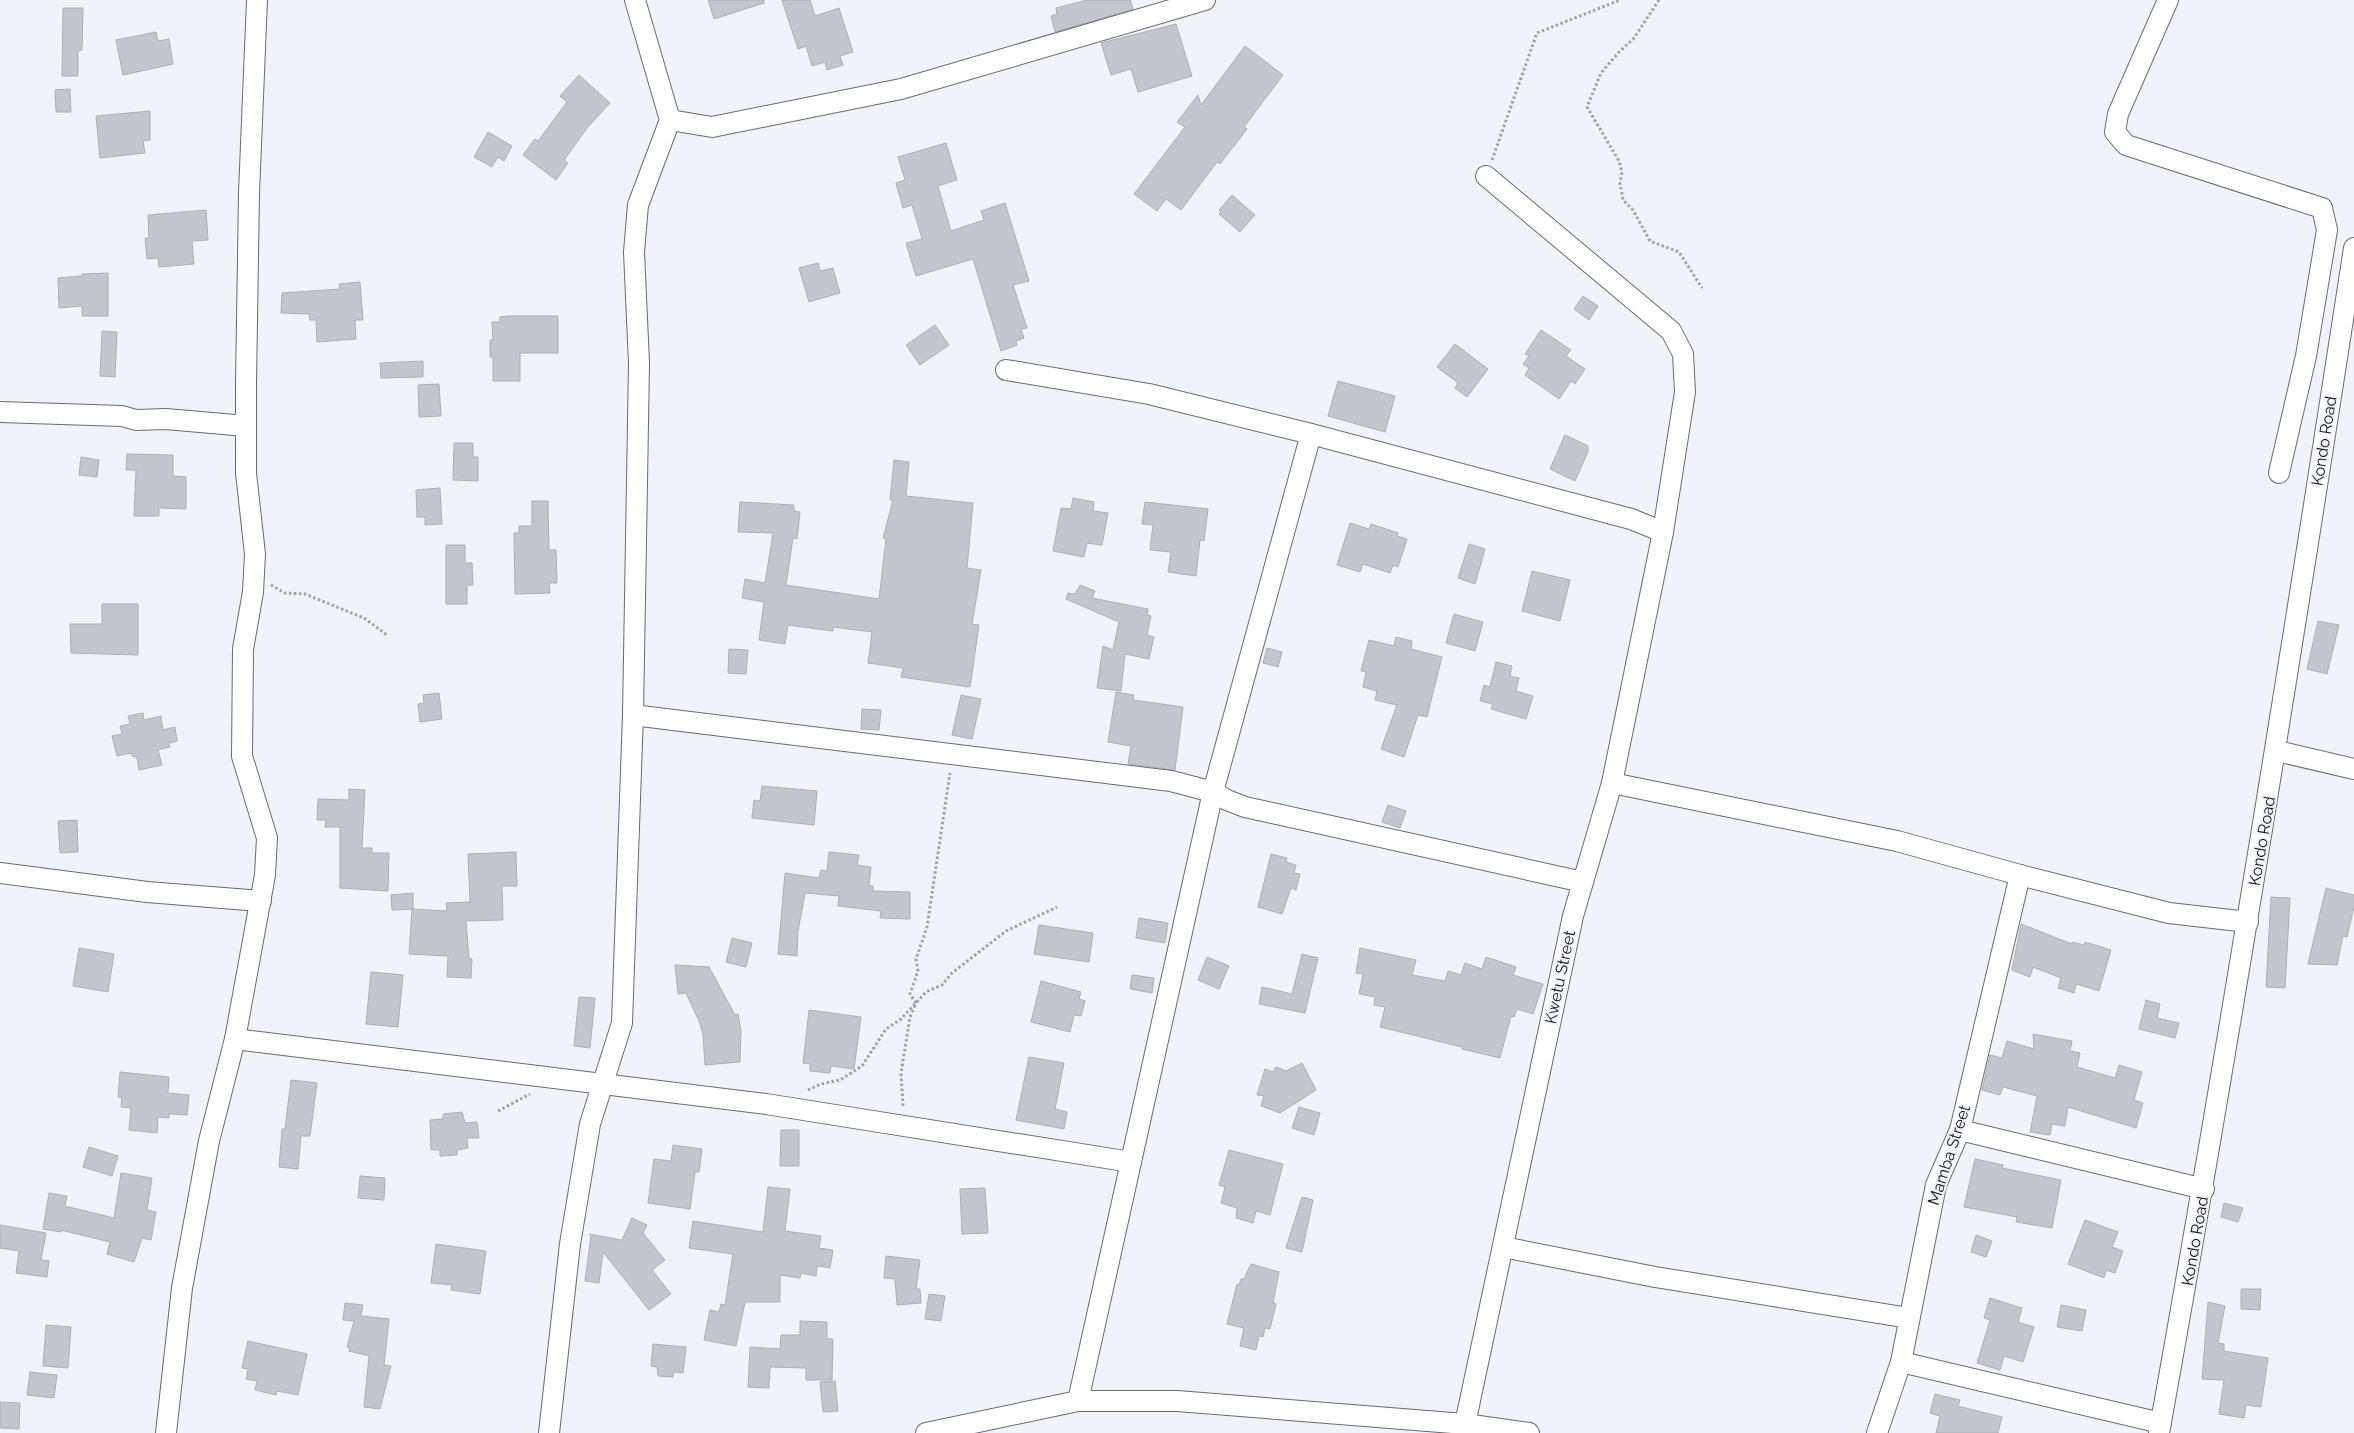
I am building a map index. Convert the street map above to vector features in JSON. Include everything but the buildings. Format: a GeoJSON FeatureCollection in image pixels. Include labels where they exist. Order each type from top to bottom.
{"type":"FeatureCollection","features":[{"type":"Feature","properties":{"kind":"street"},"geometry":{"type":"LineString","coordinates":[[166,1433],[171,1368],[185,1270],[209,1140],[235,1040],[265,875],[266,838],[242,756],[243,649],[253,592],[255,554],[246,473],[246,426],[249,203],[257,0]]}},
{"type":"Feature","properties":{"kind":"street"},"geometry":{"type":"LineString","coordinates":[[549,1433],[570,1244],[590,1124],[622,1023],[633,715],[639,363],[634,252],[638,205],[670,120],[635,0]]}},
{"type":"Feature","properties":{"kind":"street"},"geometry":{"type":"LineString","coordinates":[[670,120],[712,127],[901,89],[1205,0]]}},
{"type":"Feature","properties":{"kind":"street"},"geometry":{"type":"LineString","coordinates":[[2168,0],[2118,114],[2115,132],[2126,145],[2322,208],[2327,230],[2306,356],[2279,473]]}},
{"type":"Feature","properties":{"kind":"street","name":"Kwetu Street"},"geometry":{"type":"LineString","coordinates":[[1465,1424],[1571,926],[1612,783],[1663,532],[1685,392],[1683,354],[1671,331],[1486,176]]}},
{"type":"Feature","properties":{"kind":"street","name":"Kondo Road"},"geometry":{"type":"LineString","coordinates":[[2160,1428],[2204,1189],[2277,751],[2354,248]]}},
{"type":"Feature","properties":{"kind":"street"},"geometry":{"type":"LineString","coordinates":[[1006,370],[1149,394],[1312,434],[1631,520],[1663,532]]}},
{"type":"Feature","properties":{"kind":"street"},"geometry":{"type":"LineString","coordinates":[[0,412],[122,416],[136,420],[166,419],[246,426]]}},
{"type":"Feature","properties":{"kind":"street"},"geometry":{"type":"LineString","coordinates":[[1078,1402],[1213,792],[1312,434]]}},
{"type":"Feature","properties":{"kind":"street"},"geometry":{"type":"LineString","coordinates":[[633,715],[1170,782],[1213,792],[1245,807],[1583,882]]}},
{"type":"Feature","properties":{"kind":"street"},"geometry":{"type":"LineString","coordinates":[[2277,751],[2354,769]]}},
{"type":"Feature","properties":{"kind":"street"},"geometry":{"type":"LineString","coordinates":[[1612,783],[1897,841],[2020,876],[2169,913],[2248,922]]}},
{"type":"Feature","properties":{"kind":"street"},"geometry":{"type":"LineString","coordinates":[[0,873],[147,892],[261,901]]}},
{"type":"Feature","properties":{"kind":"street","name":"Mamba Street"},"geometry":{"type":"LineString","coordinates":[[1877,1433],[1902,1362],[1936,1185],[1960,1130],[2020,876]]}},
{"type":"Feature","properties":{"kind":"street"},"geometry":{"type":"LineString","coordinates":[[235,1040],[766,1104],[1131,1162]]}},
{"type":"Feature","properties":{"kind":"street"},"geometry":{"type":"LineString","coordinates":[[1960,1130],[2204,1189]]}},
{"type":"Feature","properties":{"kind":"street"},"geometry":{"type":"LineString","coordinates":[[1503,1247],[1655,1277],[1909,1318]]}},
{"type":"Feature","properties":{"kind":"street"},"geometry":{"type":"LineString","coordinates":[[1902,1362],[2160,1428]]}},
{"type":"Feature","properties":{"kind":"street"},"geometry":{"type":"LineString","coordinates":[[926,1433],[1078,1402],[1177,1401],[1465,1424],[1529,1433]]}},
{"type":"Feature","properties":{"kind":"path"},"geometry":{"type":"LineString","coordinates":[[1486,176],[1537,33],[1620,0]]}},
{"type":"Feature","properties":{"kind":"path"},"geometry":{"type":"LineString","coordinates":[[1659,0],[1634,38],[1601,73],[1587,107],[1619,161],[1622,172],[1620,183],[1623,200],[1633,210],[1650,240],[1679,252],[1702,288]]}},
{"type":"Feature","properties":{"kind":"path"},"geometry":{"type":"LineString","coordinates":[[254,574],[286,593],[305,594],[364,618],[388,635]]}},
{"type":"Feature","properties":{"kind":"path"},"geometry":{"type":"LineString","coordinates":[[916,1003],[910,994],[918,971],[916,959],[927,927],[943,808],[954,755]]}},
{"type":"Feature","properties":{"kind":"path"},"geometry":{"type":"LineString","coordinates":[[801,1093],[822,1084],[840,1080],[862,1066],[886,1029],[901,1019],[926,992],[942,984],[952,973],[1006,931],[1057,907]]}},
{"type":"Feature","properties":{"kind":"path"},"geometry":{"type":"LineString","coordinates":[[894,1124],[903,1111],[901,1073],[910,1017],[916,1003]]}}]}
